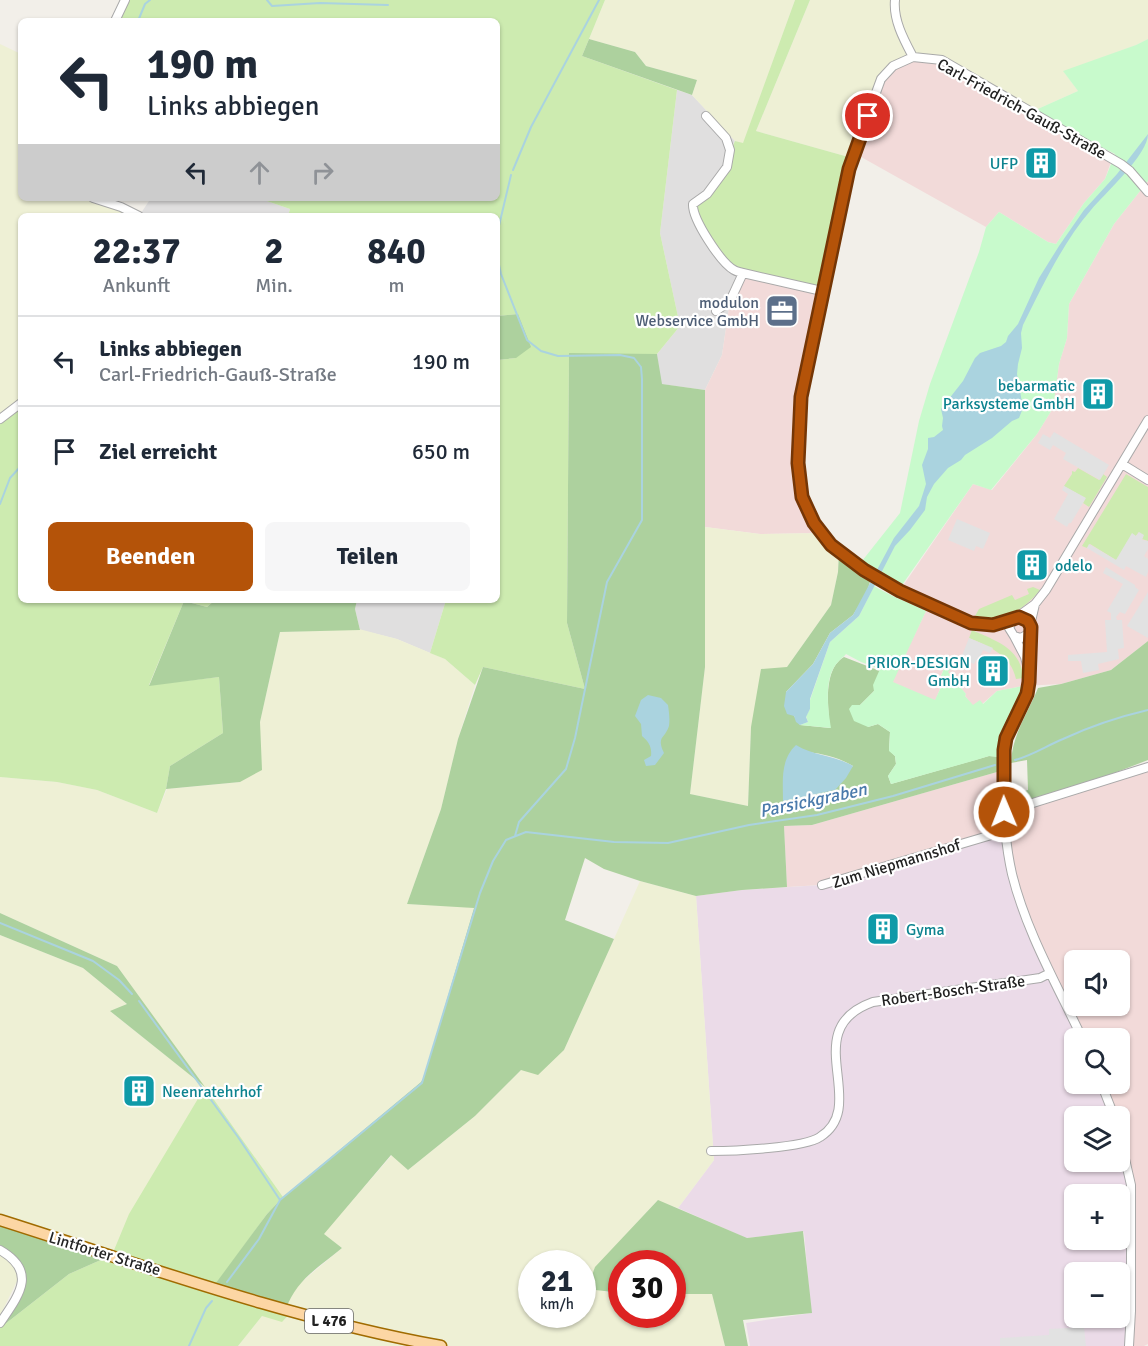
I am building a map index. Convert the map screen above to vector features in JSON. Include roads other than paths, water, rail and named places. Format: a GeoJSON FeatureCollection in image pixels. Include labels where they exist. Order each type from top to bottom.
{"type":"FeatureCollection","features":[{"type":"Feature","properties":{"kind":"main road","name":"Lintforter Straße"},"geometry":{"type":"LineString","coordinates":[[0,1220],[214,1287],[342,1324],[441,1346]]}},
{"type":"Feature","properties":{"kind":"street"},"geometry":{"type":"LineString","coordinates":[[116,18],[124,0]]}},
{"type":"Feature","properties":{"kind":"street"},"geometry":{"type":"LineString","coordinates":[[895,0],[894,10],[903,38],[914,57]]}},
{"type":"Feature","properties":{"kind":"street","name":"Carl-Friedrich-Gauß-Straße"},"geometry":{"type":"LineString","coordinates":[[1146,189],[1141,178],[1121,164],[942,60],[914,57],[893,66],[881,79],[849,169],[822,291],[799,410],[800,489],[803,502],[814,523],[831,545],[900,591],[971,623],[993,625],[1016,618],[1035,604],[1075,545],[1148,420]]}},
{"type":"Feature","properties":{"kind":"street"},"geometry":{"type":"LineString","coordinates":[[706,116],[726,138],[730,150],[727,167],[707,194],[693,204],[693,211],[705,234],[733,270],[822,291]]}},
{"type":"Feature","properties":{"kind":"street"},"geometry":{"type":"LineString","coordinates":[[102,201],[133,213]]}},
{"type":"Feature","properties":{"kind":"street"},"geometry":{"type":"LineString","coordinates":[[716,311],[730,301],[743,273]]}},
{"type":"Feature","properties":{"kind":"street"},"geometry":{"type":"LineString","coordinates":[[0,419],[18,405]]}},
{"type":"Feature","properties":{"kind":"street"},"geometry":{"type":"LineString","coordinates":[[1122,464],[1148,480]]}},
{"type":"Feature","properties":{"kind":"street","name":"Carl-Friedrich-Gauß-Straße"},"geometry":{"type":"LineString","coordinates":[[1035,604],[1030,629],[1027,694],[1006,738],[1005,831],[1012,876],[1026,916],[1050,973],[1077,1028]]}},
{"type":"Feature","properties":{"kind":"street"},"geometry":{"type":"LineString","coordinates":[[1013,636],[1024,638],[1030,629],[1026,619],[1016,618],[1009,628],[1013,636],[1025,657],[1029,677]]}},
{"type":"Feature","properties":{"kind":"street","name":"Carl-Friedrich-Gauß-Straße"},"geometry":{"type":"LineString","coordinates":[[993,625],[1013,636]]}},
{"type":"Feature","properties":{"kind":"street"},"geometry":{"type":"LineString","coordinates":[[1004,812],[1148,767]]}},
{"type":"Feature","properties":{"kind":"street","name":"Zum Niepmannshof"},"geometry":{"type":"LineString","coordinates":[[822,885],[1005,831]]}},
{"type":"Feature","properties":{"kind":"street","name":"Robert-Bosch-Straße"},"geometry":{"type":"LineString","coordinates":[[711,1151],[797,1144],[819,1138],[831,1129],[837,1116],[839,1102],[836,1040],[839,1028],[846,1017],[858,1008],[873,1002],[1040,978],[1050,973]]}},
{"type":"Feature","properties":{"kind":"street"},"geometry":{"type":"LineString","coordinates":[[1128,1172],[1131,1185],[1129,1346]]}},
{"type":"Feature","properties":{"kind":"street"},"geometry":{"type":"LineString","coordinates":[[0,1250],[18,1264],[22,1271],[17,1297],[0,1323]]}},
{"type":"Feature","properties":{"kind":"water"},"geometry":{"type":"Polygon","coordinates":[[[1148,134],[1146,143],[1134,163],[1091,210],[1071,236],[1023,325],[1022,348],[1017,374],[1023,408],[1019,418],[948,468],[934,484],[927,497],[925,510],[895,546],[859,616],[830,642],[810,699],[810,709],[806,717],[808,722],[800,725],[794,716],[787,714],[784,706],[786,692],[813,664],[830,633],[853,615],[894,538],[919,506],[926,484],[922,465],[928,449],[928,438],[934,437],[943,430],[941,409],[963,381],[975,358],[980,353],[1006,342],[1018,324],[1039,278],[1059,246],[1084,210],[1117,174],[1148,134]]]}},
{"type":"Feature","properties":{"kind":"water"},"geometry":{"type":"Polygon","coordinates":[[[648,695],[661,698],[668,705],[669,726],[661,740],[664,753],[655,765],[646,766],[644,760],[651,756],[650,747],[642,736],[641,724],[635,716],[641,700],[648,695]]]}},
{"type":"Feature","properties":{"kind":"water"},"geometry":{"type":"Polygon","coordinates":[[[796,745],[853,766],[835,790],[783,801],[785,764],[796,745]]]}},
{"type":"Feature","properties":{"kind":"waterway"},"geometry":{"type":"LineString","coordinates":[[139,18],[145,4],[150,0]]}},
{"type":"Feature","properties":{"kind":"waterway"},"geometry":{"type":"LineString","coordinates":[[267,0],[272,6],[320,3],[388,5]]}},
{"type":"Feature","properties":{"kind":"waterway"},"geometry":{"type":"LineString","coordinates":[[513,170],[531,127],[599,0]]}},
{"type":"Feature","properties":{"kind":"waterway"},"geometry":{"type":"LineString","coordinates":[[500,221],[511,175]]}},
{"type":"Feature","properties":{"kind":"waterway"},"geometry":{"type":"LineString","coordinates":[[500,270],[527,340],[541,351],[558,356],[620,355],[634,358],[641,367],[642,379],[642,520],[607,582],[575,738],[566,769],[519,822],[515,836]]}},
{"type":"Feature","properties":{"kind":"waterway"},"geometry":{"type":"LineString","coordinates":[[0,504],[10,478],[18,469]]}},
{"type":"Feature","properties":{"kind":"waterway","name":"Parsickgraben"},"geometry":{"type":"LineString","coordinates":[[1015,760],[1094,726],[1148,710]]}},
{"type":"Feature","properties":{"kind":"waterway"},"geometry":{"type":"LineString","coordinates":[[227,1282],[259,1239],[280,1200],[422,1083],[480,893],[493,861],[506,840],[526,832],[614,842],[668,843],[749,825],[817,815],[893,796],[995,765]]}},
{"type":"Feature","properties":{"kind":"waterway"},"geometry":{"type":"LineString","coordinates":[[0,923],[93,961],[119,980],[132,994]]}},
{"type":"Feature","properties":{"kind":"waterway"},"geometry":{"type":"LineString","coordinates":[[139,1001],[238,1137],[280,1200]]}},
{"type":"Feature","properties":{"kind":"waterway"},"geometry":{"type":"LineString","coordinates":[[189,1346],[206,1308],[212,1301]]}},
{"type":"Feature","properties":{"kind":"place","name":"UFP"},"geometry":{"type":"Point","coordinates":[1041,163]}},
{"type":"Feature","properties":{"kind":"place","name":"modulon Webservice GmbH"},"geometry":{"type":"Point","coordinates":[782,311]}},
{"type":"Feature","properties":{"kind":"place","name":"bebarmatic Parksysteme GmbH"},"geometry":{"type":"Point","coordinates":[1098,394]}},
{"type":"Feature","properties":{"kind":"place","name":"odelo"},"geometry":{"type":"Point","coordinates":[1032,565]}},
{"type":"Feature","properties":{"kind":"place","name":"PRIOR-DESIGN GmbH"},"geometry":{"type":"Point","coordinates":[993,671]}},
{"type":"Feature","properties":{"kind":"place","name":"Gyma"},"geometry":{"type":"Point","coordinates":[883,929]}},
{"type":"Feature","properties":{"kind":"place","name":"Neenratehrhof"},"geometry":{"type":"Point","coordinates":[139,1091]}}]}
